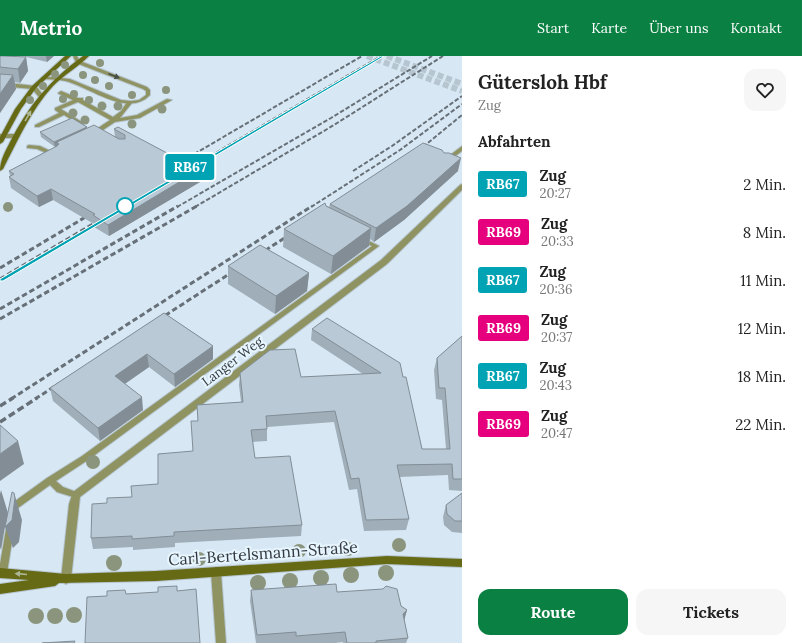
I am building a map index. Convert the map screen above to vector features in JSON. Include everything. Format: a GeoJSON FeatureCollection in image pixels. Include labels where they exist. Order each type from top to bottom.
{"type":"FeatureCollection","features":[{"type":"Feature","properties":{"kind":"main road"},"geometry":{"type":"LineString","coordinates":[[0,142],[18,109],[34,87],[68,56]]}},
{"type":"Feature","properties":{"kind":"main road"},"geometry":{"type":"LineString","coordinates":[[0,169],[17,136],[41,96],[57,79],[86,56]]}},
{"type":"Feature","properties":{"kind":"main road","name":"Carl-Bertelsmann-Straße"},"geometry":{"type":"LineString","coordinates":[[0,589],[66,579],[216,572],[387,560],[462,563]]}},
{"type":"Feature","properties":{"kind":"main road","name":"Carl-Bertelsmann-Straße"},"geometry":{"type":"LineString","coordinates":[[2,573],[66,579]]}},
{"type":"Feature","properties":{"kind":"street"},"geometry":{"type":"LineString","coordinates":[[0,84],[34,87],[41,96]]}},
{"type":"Feature","properties":{"kind":"street"},"geometry":{"type":"LineString","coordinates":[[61,93],[80,99],[114,120]]}},
{"type":"Feature","properties":{"kind":"street"},"geometry":{"type":"LineString","coordinates":[[80,99],[57,110],[64,113],[71,120],[103,136]]}},
{"type":"Feature","properties":{"kind":"street"},"geometry":{"type":"LineString","coordinates":[[89,130],[114,120],[138,117],[169,100]]}},
{"type":"Feature","properties":{"kind":"street"},"geometry":{"type":"LineString","coordinates":[[114,120],[126,109],[129,102]]}},
{"type":"Feature","properties":{"kind":"street"},"geometry":{"type":"LineString","coordinates":[[37,126],[64,113]]}},
{"type":"Feature","properties":{"kind":"street"},"geometry":{"type":"LineString","coordinates":[[62,121],[71,120]]}},
{"type":"Feature","properties":{"kind":"street"},"geometry":{"type":"LineString","coordinates":[[28,147],[38,147],[55,154]]}},
{"type":"Feature","properties":{"kind":"street","name":"Langer Weg"},"geometry":{"type":"LineString","coordinates":[[76,495],[384,262],[462,186]]}},
{"type":"Feature","properties":{"kind":"street"},"geometry":{"type":"LineString","coordinates":[[66,579],[76,495]]}},
{"type":"Feature","properties":{"kind":"street"},"geometry":{"type":"LineString","coordinates":[[216,572],[221,643]]}},
{"type":"Feature","properties":{"kind":"lane"},"geometry":{"type":"LineString","coordinates":[[43,78],[68,80],[120,101],[129,102],[146,97],[149,92],[148,90],[78,62],[75,56]]}},
{"type":"Feature","properties":{"kind":"lane"},"geometry":{"type":"LineString","coordinates":[[2,136],[17,136]]}},
{"type":"Feature","properties":{"kind":"lane"},"geometry":{"type":"LineString","coordinates":[[443,164],[462,148]]}},
{"type":"Feature","properties":{"kind":"lane"},"geometry":{"type":"LineString","coordinates":[[2,573],[3,559],[14,506],[50,480],[85,458],[376,246],[355,235]]}},
{"type":"Feature","properties":{"kind":"lane"},"geometry":{"type":"LineString","coordinates":[[50,480],[60,490],[76,495]]}},
{"type":"Feature","properties":{"kind":"building"},"geometry":{"type":"Polygon","coordinates":[[[0,56],[26,57],[18,69],[0,67],[0,56]]]}},
{"type":"Feature","properties":{"kind":"building"},"geometry":{"type":"Polygon","coordinates":[[[0,74],[13,75],[0,94],[0,74]]]}},
{"type":"Feature","properties":{"kind":"building"},"geometry":{"type":"Polygon","coordinates":[[[72,118],[87,127],[54,142],[40,132],[72,118]]]}},
{"type":"Feature","properties":{"kind":"building"},"geometry":{"type":"Polygon","coordinates":[[[94,125],[119,139],[125,139],[125,135],[114,129],[118,127],[199,170],[108,225],[93,215],[95,214],[51,189],[37,196],[9,177],[14,174],[9,171],[57,146],[59,144],[57,142],[94,125]]]}},
{"type":"Feature","properties":{"kind":"building"},"geometry":{"type":"Polygon","coordinates":[[[423,143],[442,150],[444,153],[449,153],[461,158],[407,206],[376,228],[330,204],[423,143]]]}},
{"type":"Feature","properties":{"kind":"building"},"geometry":{"type":"Polygon","coordinates":[[[325,203],[326,206],[371,228],[333,256],[284,229],[325,203]]]}},
{"type":"Feature","properties":{"kind":"building"},"geometry":{"type":"Polygon","coordinates":[[[260,245],[309,273],[276,296],[228,266],[260,245]]]}},
{"type":"Feature","properties":{"kind":"building"},"geometry":{"type":"Polygon","coordinates":[[[164,313],[213,346],[174,374],[147,354],[115,376],[142,397],[98,428],[50,388],[164,313]]]}},
{"type":"Feature","properties":{"kind":"building"},"geometry":{"type":"Polygon","coordinates":[[[327,318],[400,363],[403,377],[406,377],[422,449],[450,449],[445,388],[439,388],[437,358],[462,336],[462,479],[453,479],[452,464],[397,465],[409,519],[366,520],[359,478],[351,479],[335,411],[266,416],[267,429],[251,430],[255,458],[290,456],[302,525],[174,532],[174,536],[132,539],[132,536],[91,538],[92,504],[107,503],[107,498],[132,497],[131,486],[158,484],[158,454],[193,451],[191,421],[198,421],[197,405],[243,402],[240,373],[270,350],[295,349],[301,377],[381,373],[312,329],[327,318]]]}},
{"type":"Feature","properties":{"kind":"building"},"geometry":{"type":"Polygon","coordinates":[[[0,425],[18,441],[0,454],[0,425]]]}},
{"type":"Feature","properties":{"kind":"building"},"geometry":{"type":"Polygon","coordinates":[[[12,492],[14,493],[15,498],[12,520],[5,527],[12,492]]]}},
{"type":"Feature","properties":{"kind":"building"},"geometry":{"type":"Polygon","coordinates":[[[462,493],[462,521],[455,521],[447,514],[446,505],[462,493]]]}},
{"type":"Feature","properties":{"kind":"building"},"geometry":{"type":"Polygon","coordinates":[[[336,584],[337,592],[383,589],[386,586],[397,589],[401,606],[407,610],[403,614],[408,638],[376,641],[376,643],[347,643],[345,632],[296,636],[296,632],[257,635],[251,590],[336,584]]]}},
{"type":"Feature","properties":{"kind":"building"},"geometry":{"type":"Polygon","coordinates":[[[177,586],[177,591],[196,589],[200,643],[85,643],[87,597],[107,596],[107,591],[125,590],[126,594],[158,592],[158,587],[177,586]]]}},
{"type":"Feature","properties":{"kind":"building"},"geometry":{"type":"Polygon","coordinates":[[[75,641],[74,643],[42,643],[75,641]]]}},
{"type":"Feature","properties":{"kind":"tunnel"},"geometry":{"type":"LineString","coordinates":[[367,56],[462,91]]}},
{"type":"Feature","properties":{"kind":"tunnel"},"geometry":{"type":"LineString","coordinates":[[387,56],[462,84]]}},
{"type":"Feature","properties":{"kind":"railway"},"geometry":{"type":"LineString","coordinates":[[172,167],[362,56]]}},
{"type":"Feature","properties":{"kind":"railway"},"geometry":{"type":"LineString","coordinates":[[183,172],[381,56]]}},
{"type":"Feature","properties":{"kind":"railway"},"geometry":{"type":"LineString","coordinates":[[177,207],[331,118],[432,56]]}},
{"type":"Feature","properties":{"kind":"railway"},"geometry":{"type":"LineString","coordinates":[[195,207],[334,125],[443,56]]}},
{"type":"Feature","properties":{"kind":"railway"},"geometry":{"type":"LineString","coordinates":[[353,171],[392,146],[462,96]]}},
{"type":"Feature","properties":{"kind":"railway"},"geometry":{"type":"LineString","coordinates":[[311,207],[400,150],[462,104]]}},
{"type":"Feature","properties":{"kind":"railway"},"geometry":{"type":"LineString","coordinates":[[418,151],[462,115]]}},
{"type":"Feature","properties":{"kind":"railway"},"geometry":{"type":"LineString","coordinates":[[0,309],[178,206]]}},
{"type":"Feature","properties":{"kind":"railway"},"geometry":{"type":"LineString","coordinates":[[0,319],[197,206]]}},
{"type":"Feature","properties":{"kind":"railway"},"geometry":{"type":"LineString","coordinates":[[11,399],[312,206]]}},
{"type":"Feature","properties":{"kind":"railway"},"geometry":{"type":"LineString","coordinates":[[0,268],[94,212]]}},
{"type":"Feature","properties":{"kind":"railway"},"geometry":{"type":"LineString","coordinates":[[0,279],[103,218]]}},
{"type":"Feature","properties":{"kind":"railway"},"geometry":{"type":"LineString","coordinates":[[258,255],[294,232]]}},
{"type":"Feature","properties":{"kind":"railway"},"geometry":{"type":"LineString","coordinates":[[158,320],[237,269]]}},
{"type":"Feature","properties":{"kind":"railway"},"geometry":{"type":"LineString","coordinates":[[35,399],[60,383]]}},
{"type":"Feature","properties":{"kind":"railway"},"geometry":{"type":"LineString","coordinates":[[0,406],[13,398]]}},
{"type":"Feature","properties":{"kind":"railway"},"geometry":{"type":"LineString","coordinates":[[0,422],[37,398]]}},
{"type":"Feature","properties":{"kind":"train","name":"RB67"},"geometry":{"type":"LineString","coordinates":[[0,279],[381,56]]}}]}
